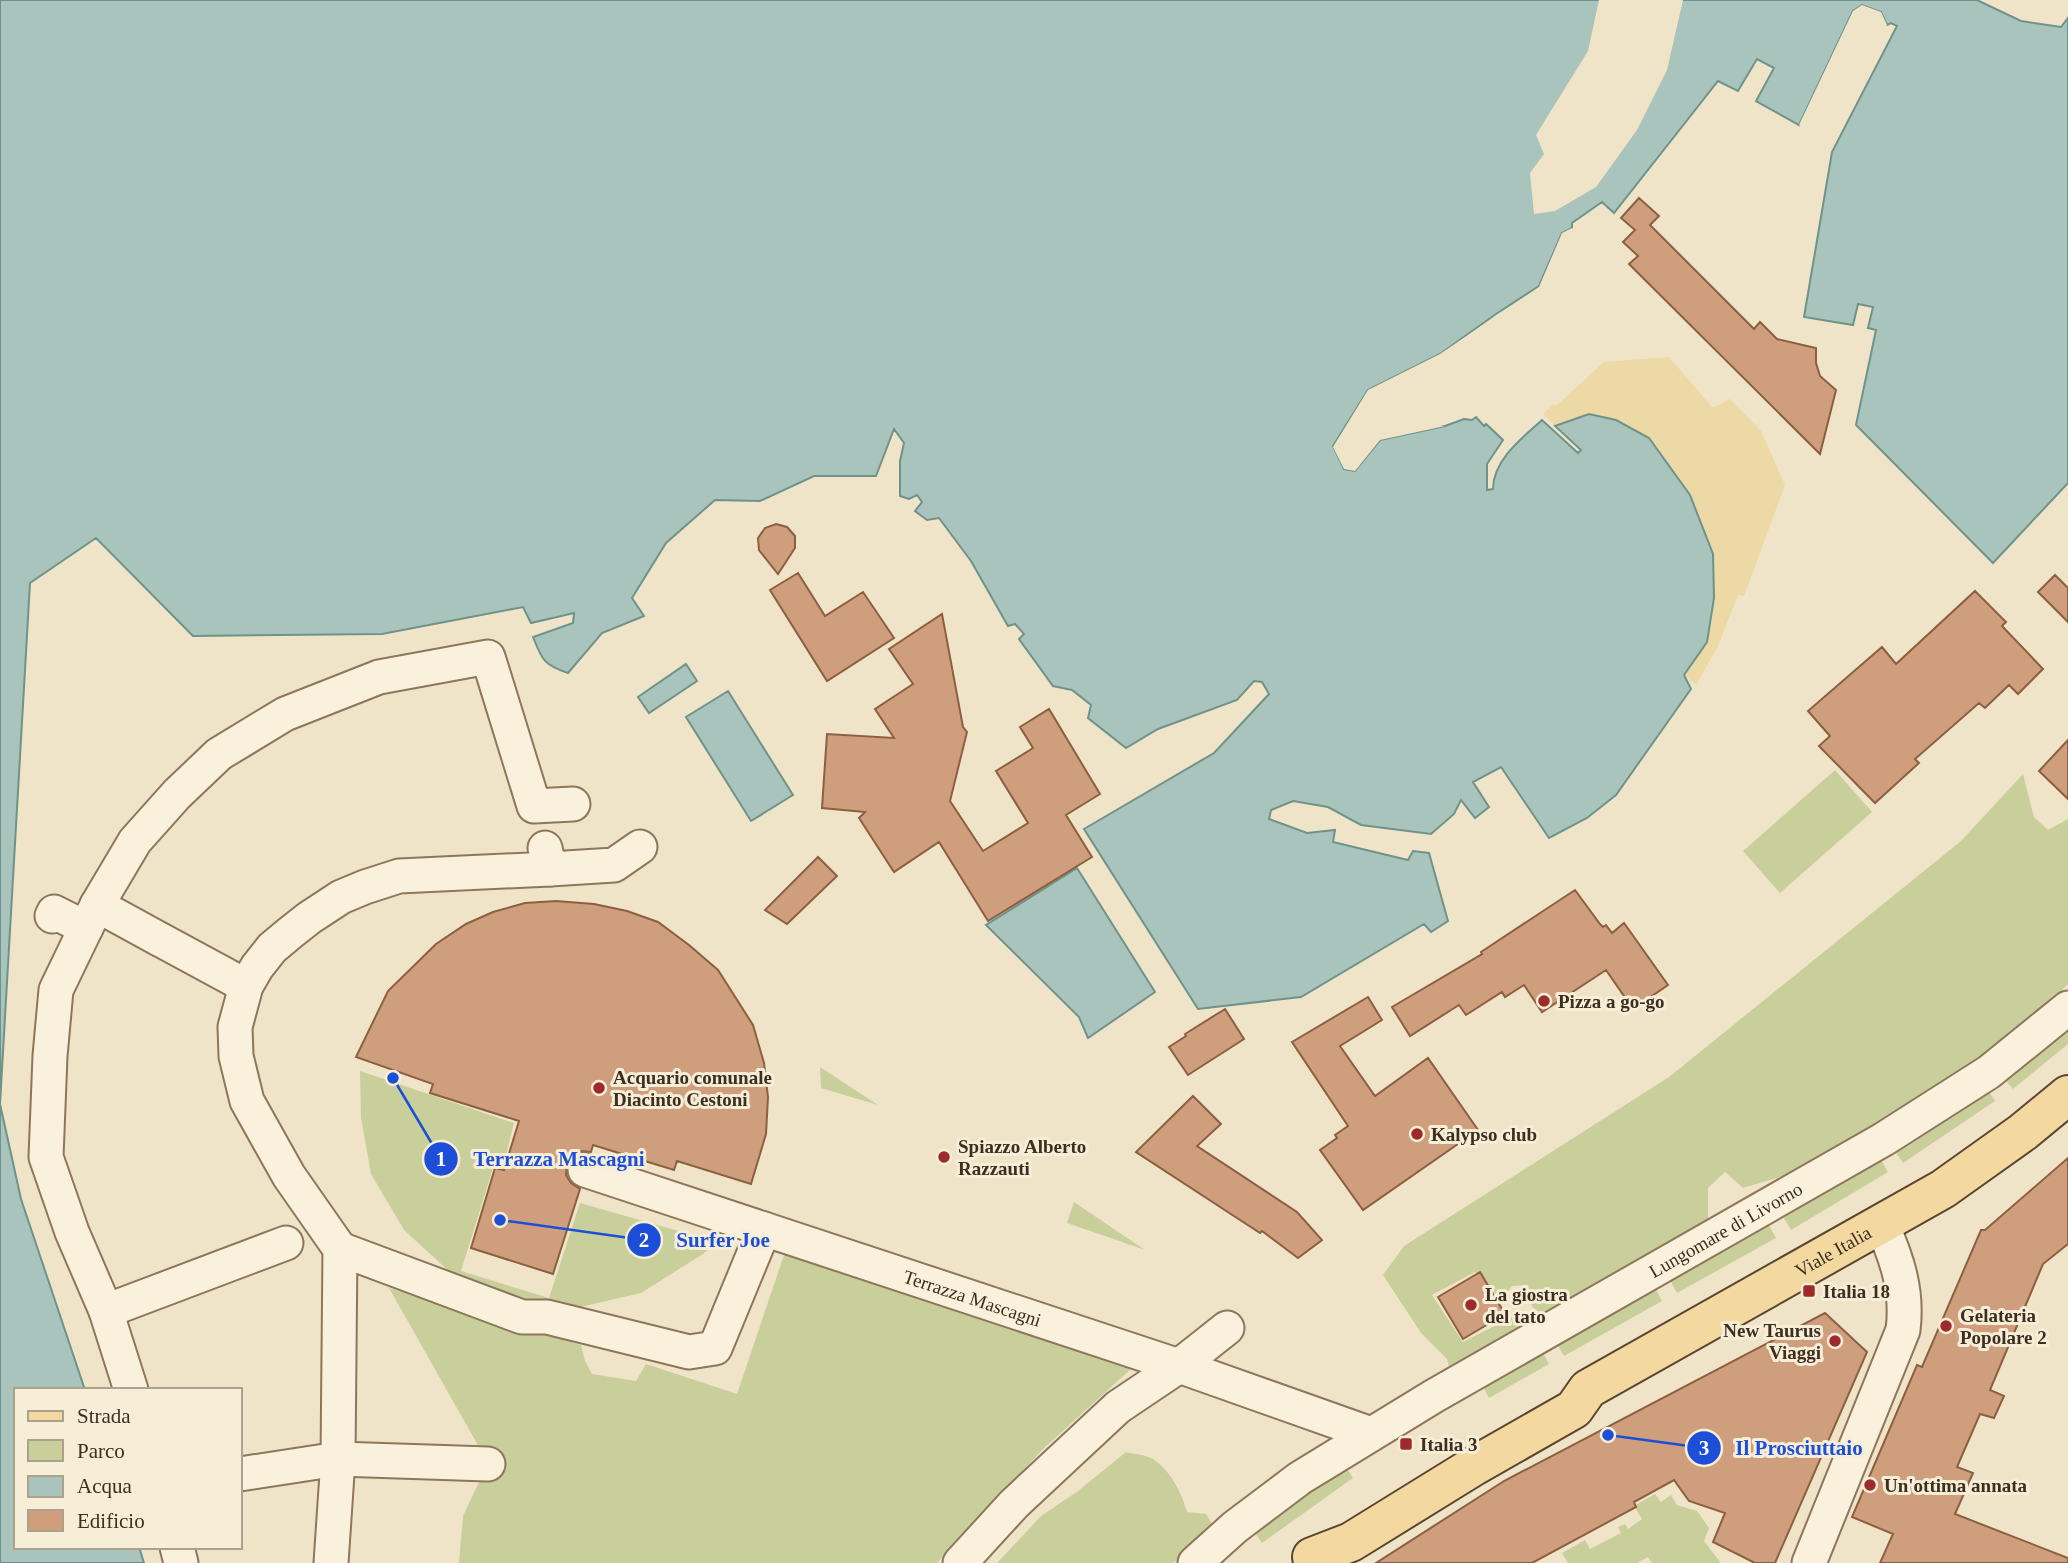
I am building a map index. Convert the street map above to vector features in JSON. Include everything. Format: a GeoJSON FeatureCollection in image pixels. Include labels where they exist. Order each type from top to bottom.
{"type":"FeatureCollection","features":[{"type":"Feature","properties":{"kind":"main road","name":"Viale Italia"},"geometry":{"type":"LineString","coordinates":[[1309,1560],[1339,1526],[1463,1444],[1562,1390],[1588,1389],[1882,1225],[1943,1189],[1991,1156],[2068,1095]]}},
{"type":"Feature","properties":{"kind":"street"},"geometry":{"type":"LineString","coordinates":[[130,1388],[106,1311],[72,1232],[46,1157],[56,990],[91,916],[135,841],[177,794],[219,754],[285,714],[379,677],[488,657],[546,854]]}},
{"type":"Feature","properties":{"kind":"street"},"geometry":{"type":"LineString","coordinates":[[534,806],[573,804]]}},
{"type":"Feature","properties":{"kind":"street"},"geometry":{"type":"LineString","coordinates":[[331,1563],[338,1459],[333,1239],[274,1152],[247,1101],[236,1056],[235,1027],[246,986],[264,958],[290,933],[341,897],[365,887],[399,876],[546,854],[614,865],[640,847]]}},
{"type":"Feature","properties":{"kind":"street"},"geometry":{"type":"LineString","coordinates":[[52,916],[54,912],[91,916],[160,939],[246,986]]}},
{"type":"Feature","properties":{"kind":"street","name":"Lungomare di Livorno"},"geometry":{"type":"LineString","coordinates":[[1195,1563],[1236,1527],[1300,1478],[1371,1434],[1884,1139],[1989,1072],[2068,1009]]}},
{"type":"Feature","properties":{"kind":"street","name":"Terrazza Mascagni"},"geometry":{"type":"LineString","coordinates":[[585,1170],[1216,1379],[1371,1434]]}},
{"type":"Feature","properties":{"kind":"street"},"geometry":{"type":"LineString","coordinates":[[1809,1563],[1903,1330],[1904,1299],[1900,1269],[1882,1225]]}},
{"type":"Feature","properties":{"kind":"street"},"geometry":{"type":"LineString","coordinates":[[106,1311],[288,1242],[333,1239],[522,1317],[547,1317],[689,1352],[715,1348],[764,1228]]}},
{"type":"Feature","properties":{"kind":"street"},"geometry":{"type":"LineString","coordinates":[[960,1563],[1014,1504],[1118,1407],[1179,1367],[1227,1328]]}},
{"type":"Feature","properties":{"kind":"street"},"geometry":{"type":"LineString","coordinates":[[242,1474],[338,1459],[488,1464]]}},
{"type":"Feature","properties":{"kind":"green space"},"geometry":{"type":"Polygon","coordinates":[[[1835,770],[1872,812],[1780,893],[1743,851],[1835,770]]]}},
{"type":"Feature","properties":{"kind":"green space"},"geometry":{"type":"Polygon","coordinates":[[[2023,774],[2034,817],[2048,830],[2068,819],[2068,984],[2018,1036],[1820,1165],[1743,1188],[1725,1172],[1708,1188],[1708,1225],[1545,1321],[1532,1306],[1528,1285],[1512,1286],[1502,1300],[1475,1272],[1432,1295],[1463,1342],[1520,1313],[1535,1326],[1451,1375],[1447,1359],[1421,1333],[1383,1275],[1404,1246],[1669,1077],[1961,841],[2023,774]]]}},
{"type":"Feature","properties":{"kind":"green space"},"geometry":{"type":"Polygon","coordinates":[[[2068,1020],[2068,1044],[2013,1089],[2001,1075],[2068,1020]]]}},
{"type":"Feature","properties":{"kind":"green space"},"geometry":{"type":"Polygon","coordinates":[[[820,1067],[878,1105],[821,1088],[820,1067]]]}},
{"type":"Feature","properties":{"kind":"green space"},"geometry":{"type":"Polygon","coordinates":[[[360,1071],[514,1123],[503,1167],[494,1165],[461,1271],[549,1298],[580,1203],[717,1242],[703,1254],[641,1293],[576,1308],[511,1301],[451,1273],[404,1230],[371,1174],[361,1118],[360,1071]]]}},
{"type":"Feature","properties":{"kind":"green space"},"geometry":{"type":"Polygon","coordinates":[[[1984,1084],[1995,1101],[1903,1163],[1892,1147],[1984,1084]]]}},
{"type":"Feature","properties":{"kind":"green space"},"geometry":{"type":"Polygon","coordinates":[[[1878,1155],[1888,1172],[1791,1230],[1781,1213],[1878,1155]]]}},
{"type":"Feature","properties":{"kind":"green space"},"geometry":{"type":"Polygon","coordinates":[[[1074,1202],[1145,1250],[1067,1223],[1074,1202]]]}},
{"type":"Feature","properties":{"kind":"green space"},"geometry":{"type":"Polygon","coordinates":[[[1766,1220],[1776,1238],[1677,1293],[1667,1275],[1766,1220]]]}},
{"type":"Feature","properties":{"kind":"green space"},"geometry":{"type":"Polygon","coordinates":[[[784,1255],[1132,1368],[1042,1450],[937,1563],[459,1563],[463,1516],[488,1463],[389,1288],[527,1330],[563,1337],[564,1340],[581,1345],[592,1374],[636,1381],[646,1364],[737,1394],[784,1255]]]}},
{"type":"Feature","properties":{"kind":"green space"},"geometry":{"type":"Polygon","coordinates":[[[1653,1284],[1662,1301],[1564,1356],[1554,1339],[1653,1284]]]}},
{"type":"Feature","properties":{"kind":"green space"},"geometry":{"type":"Polygon","coordinates":[[[1540,1348],[1549,1364],[1489,1398],[1480,1381],[1540,1348]]]}},
{"type":"Feature","properties":{"kind":"green space"},"geometry":{"type":"Polygon","coordinates":[[[1126,1452],[1153,1459],[1175,1482],[1187,1512],[1206,1514],[1212,1524],[1201,1552],[1172,1563],[997,1563],[1041,1516],[1078,1491],[1126,1452]]]}},
{"type":"Feature","properties":{"kind":"green space"},"geometry":{"type":"Polygon","coordinates":[[[1343,1463],[1353,1478],[1262,1543],[1251,1527],[1343,1463]]]}},
{"type":"Feature","properties":{"kind":"green space"},"geometry":{"type":"Polygon","coordinates":[[[1655,1494],[1661,1502],[1671,1495],[1677,1505],[1697,1511],[1709,1528],[1704,1541],[1721,1563],[1652,1563],[1648,1557],[1637,1563],[1568,1563],[1562,1553],[1585,1540],[1590,1549],[1621,1533],[1618,1527],[1625,1524],[1628,1529],[1642,1519],[1634,1506],[1655,1494]]]}},
{"type":"Feature","properties":{"kind":"sand"},"geometry":{"type":"Polygon","coordinates":[[[1669,357],[1713,408],[1730,399],[1761,431],[1785,485],[1744,596],[1738,595],[1717,648],[1696,685],[1684,675],[1707,642],[1714,598],[1713,554],[1690,495],[1649,438],[1589,414],[1555,426],[1543,414],[1553,404],[1556,406],[1604,362],[1669,357]]]}},
{"type":"Feature","properties":{"kind":"water"},"geometry":{"type":"Polygon","coordinates":[[[0,0],[1977,0],[2021,21],[2061,27],[2068,18],[2068,483],[1993,563],[1856,425],[1876,330],[1868,328],[1873,307],[1858,304],[1853,325],[1804,317],[1832,152],[1897,26],[1891,23],[1887,25],[1881,12],[1862,5],[1853,11],[1799,125],[1756,101],[1774,68],[1757,59],[1738,91],[1718,81],[1614,213],[1602,202],[1572,223],[1572,228],[1562,233],[1539,286],[1440,354],[1368,390],[1333,446],[1344,469],[1355,471],[1380,440],[1476,417],[1503,440],[1487,464],[1487,490],[1493,489],[1494,478],[1510,450],[1542,420],[1578,453],[1581,450],[1555,426],[1589,414],[1616,420],[1649,438],[1690,495],[1713,554],[1714,598],[1707,642],[1684,675],[1691,689],[1616,795],[1587,818],[1549,838],[1501,767],[1473,782],[1489,807],[1475,818],[1461,800],[1454,814],[1431,834],[1361,825],[1328,807],[1293,801],[1271,810],[1269,819],[1307,833],[1335,830],[1333,842],[1408,860],[1413,851],[1429,853],[1448,921],[1431,932],[1424,924],[1301,997],[1198,1009],[1084,829],[1214,753],[1269,694],[1262,682],[1254,681],[1237,700],[1158,729],[1126,748],[1088,718],[1091,705],[1072,690],[1053,686],[1019,639],[1024,634],[1015,624],[1008,626],[971,561],[939,518],[927,520],[915,511],[922,502],[917,495],[909,499],[900,496],[900,461],[904,443],[894,429],[876,476],[814,476],[760,501],[715,500],[666,543],[632,598],[644,616],[602,633],[568,673],[545,661],[533,637],[573,623],[574,613],[531,623],[523,607],[382,634],[193,636],[96,538],[30,583],[0,1104],[0,0]]]}},
{"type":"Feature","properties":{"kind":"water"},"geometry":{"type":"Polygon","coordinates":[[[686,664],[697,681],[649,713],[638,697],[686,664]]]}},
{"type":"Feature","properties":{"kind":"water"},"geometry":{"type":"Polygon","coordinates":[[[728,691],[793,795],[751,821],[686,717],[728,691]]]}},
{"type":"Feature","properties":{"kind":"water"},"geometry":{"type":"Polygon","coordinates":[[[1077,868],[1155,992],[1088,1038],[1079,1017],[986,925],[1077,868]]]}},
{"type":"Feature","properties":{"kind":"water"},"geometry":{"type":"Polygon","coordinates":[[[0,1104],[21,1199],[84,1388],[14,1388],[14,1549],[140,1549],[144,1563],[0,1563],[0,1104]]]}},
{"type":"Feature","properties":{"kind":"pier"},"geometry":{"type":"Polygon","coordinates":[[[1599,0],[1683,0],[1667,70],[1637,130],[1596,187],[1555,211],[1534,214],[1530,173],[1544,154],[1536,135],[1588,51],[1599,0]]]}},
{"type":"Feature","properties":{"kind":"pier"},"geometry":{"type":"Polygon","coordinates":[[[1862,5],[1881,12],[1887,25],[1885,27],[1879,14],[1862,9],[1856,14],[1802,127],[1799,125],[1853,11],[1862,5]]]}},
{"type":"Feature","properties":{"kind":"pier"},"geometry":{"type":"Polygon","coordinates":[[[1572,228],[1575,231],[1565,236],[1542,289],[1442,357],[1371,393],[1337,447],[1346,466],[1353,467],[1379,437],[1427,426],[1445,426],[1380,440],[1355,471],[1344,469],[1333,447],[1368,390],[1440,354],[1539,287],[1562,233],[1572,228]]]}},
{"type":"Feature","properties":{"kind":"building"},"geometry":{"type":"Polygon","coordinates":[[[1639,198],[1659,216],[1650,225],[1754,329],[1760,322],[1777,339],[1816,348],[1816,363],[1820,376],[1836,390],[1820,454],[1629,264],[1638,256],[1623,242],[1635,230],[1621,218],[1639,198]]]}},
{"type":"Feature","properties":{"kind":"building"},"geometry":{"type":"Polygon","coordinates":[[[776,524],[787,527],[795,536],[795,548],[778,574],[759,550],[758,538],[765,528],[776,524]]]}},
{"type":"Feature","properties":{"kind":"building"},"geometry":{"type":"Polygon","coordinates":[[[798,573],[825,616],[863,592],[894,638],[827,681],[770,590],[798,573]]]}},
{"type":"Feature","properties":{"kind":"building"},"geometry":{"type":"Polygon","coordinates":[[[2055,575],[2068,588],[2068,622],[2038,592],[2055,575]]]}},
{"type":"Feature","properties":{"kind":"building"},"geometry":{"type":"Polygon","coordinates":[[[1975,591],[2006,622],[2002,626],[2043,669],[2018,694],[2009,685],[1985,708],[1979,703],[1915,759],[1919,763],[1875,803],[1819,746],[1830,736],[1808,711],[1882,647],[1896,664],[1975,591]]]}},
{"type":"Feature","properties":{"kind":"building"},"geometry":{"type":"Polygon","coordinates":[[[942,614],[963,727],[967,732],[950,801],[983,851],[1028,823],[996,771],[1033,748],[1020,727],[1049,709],[1100,794],[1066,815],[1092,857],[988,921],[939,842],[894,872],[859,818],[865,812],[822,808],[827,734],[894,738],[875,709],[913,684],[889,649],[942,614]]]}},
{"type":"Feature","properties":{"kind":"building"},"geometry":{"type":"Polygon","coordinates":[[[2068,740],[2068,799],[2039,771],[2068,740]]]}},
{"type":"Feature","properties":{"kind":"building"},"geometry":{"type":"Polygon","coordinates":[[[818,857],[837,876],[787,924],[765,910],[818,857]]]}},
{"type":"Feature","properties":{"kind":"building"},"geometry":{"type":"Polygon","coordinates":[[[1575,890],[1603,927],[1606,925],[1612,933],[1624,923],[1668,985],[1633,1009],[1606,970],[1542,1012],[1524,985],[1505,997],[1502,992],[1466,1015],[1459,1005],[1410,1036],[1392,1007],[1482,954],[1481,952],[1575,890]]]}},
{"type":"Feature","properties":{"kind":"building","name":"Acquario comunale Diacinto Cestoni"},"geometry":{"type":"Polygon","coordinates":[[[556,901],[594,904],[627,911],[658,922],[718,970],[753,1025],[764,1063],[768,1097],[766,1134],[751,1184],[677,1161],[674,1170],[593,1145],[591,1152],[582,1151],[573,1155],[567,1163],[566,1175],[571,1183],[580,1189],[553,1274],[471,1248],[495,1168],[504,1170],[519,1121],[430,1093],[433,1084],[356,1057],[388,991],[436,944],[466,924],[493,912],[525,903],[556,901]]]}},
{"type":"Feature","properties":{"kind":"building"},"geometry":{"type":"Polygon","coordinates":[[[1368,997],[1382,1020],[1340,1046],[1375,1096],[1428,1058],[1478,1130],[1363,1210],[1320,1150],[1348,1126],[1292,1042],[1368,997]]]}},
{"type":"Feature","properties":{"kind":"building"},"geometry":{"type":"Polygon","coordinates":[[[1225,1009],[1244,1039],[1188,1075],[1169,1047],[1225,1009]]]}},
{"type":"Feature","properties":{"kind":"building"},"geometry":{"type":"Polygon","coordinates":[[[1193,1096],[1221,1124],[1197,1146],[1297,1212],[1322,1240],[1298,1258],[1262,1231],[1260,1233],[1136,1152],[1193,1096]]]}},
{"type":"Feature","properties":{"kind":"building"},"geometry":{"type":"Polygon","coordinates":[[[2068,1158],[2068,1244],[2043,1264],[1990,1390],[2004,1396],[1994,1418],[1980,1414],[1957,1467],[1973,1473],[1955,1514],[2068,1558],[2068,1563],[1880,1563],[1893,1534],[1852,1517],[1917,1365],[1922,1367],[1981,1230],[1985,1230],[2068,1158]]]}},
{"type":"Feature","properties":{"kind":"building","name":"La giostra del tato"},"geometry":{"type":"Polygon","coordinates":[[[1480,1272],[1505,1314],[1463,1339],[1438,1297],[1480,1272]]]}},
{"type":"Feature","properties":{"kind":"building"},"geometry":{"type":"Polygon","coordinates":[[[1825,1313],[1867,1352],[1775,1563],[1755,1563],[1713,1542],[1725,1513],[1689,1501],[1674,1480],[1634,1502],[1636,1507],[1532,1563],[1376,1563],[1504,1481],[1825,1313]]]}},
{"type":"Feature","properties":{"kind":"place","name":"Pizza a go-go"},"geometry":{"type":"Point","coordinates":[1544,1001]}},
{"type":"Feature","properties":{"kind":"place","name":"Terrazza Mascagni"},"geometry":{"type":"Point","coordinates":[393,1078]}},
{"type":"Feature","properties":{"kind":"place","name":"Acquario comunale Diacinto Cestoni"},"geometry":{"type":"Point","coordinates":[599,1088]}},
{"type":"Feature","properties":{"kind":"place","name":"Kalypso club"},"geometry":{"type":"Point","coordinates":[1417,1134]}},
{"type":"Feature","properties":{"kind":"place","name":"Spiazzo Alberto Razzauti"},"geometry":{"type":"Point","coordinates":[944,1157]}},
{"type":"Feature","properties":{"kind":"place","name":"Surfer Joe"},"geometry":{"type":"Point","coordinates":[500,1220]}},
{"type":"Feature","properties":{"kind":"place","name":"Italia 18"},"geometry":{"type":"Point","coordinates":[1809,1291]}},
{"type":"Feature","properties":{"kind":"place","name":"La giostra del tato"},"geometry":{"type":"Point","coordinates":[1471,1305]}},
{"type":"Feature","properties":{"kind":"place","name":"Gelateria Popolare 2"},"geometry":{"type":"Point","coordinates":[1946,1326]}},
{"type":"Feature","properties":{"kind":"place","name":"New Taurus Viaggi"},"geometry":{"type":"Point","coordinates":[1835,1341]}},
{"type":"Feature","properties":{"kind":"place","name":"Il Prosciuttaio"},"geometry":{"type":"Point","coordinates":[1608,1435]}},
{"type":"Feature","properties":{"kind":"place","name":"Italia 3"},"geometry":{"type":"Point","coordinates":[1406,1444]}},
{"type":"Feature","properties":{"kind":"place","name":"Un'ottima annata"},"geometry":{"type":"Point","coordinates":[1870,1485]}}]}
